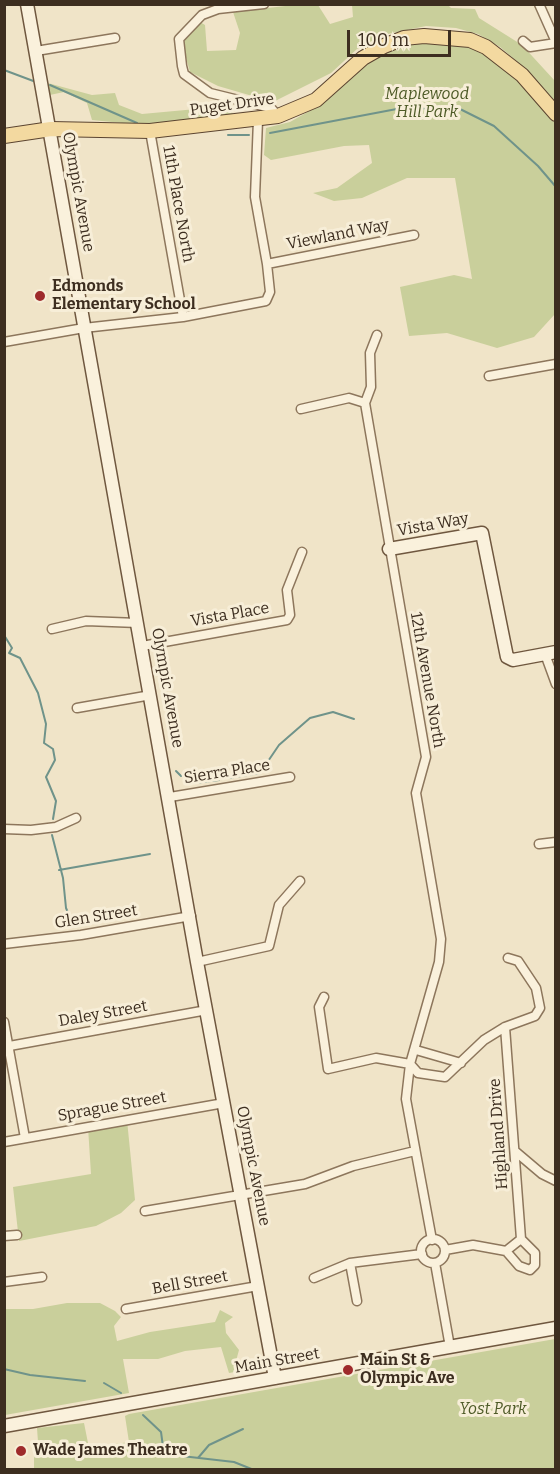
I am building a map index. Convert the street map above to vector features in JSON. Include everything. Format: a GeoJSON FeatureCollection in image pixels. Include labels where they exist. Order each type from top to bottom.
{"type":"FeatureCollection","features":[{"type":"Feature","properties":{"kind":"main road","name":"Puget Drive"},"geometry":{"type":"LineString","coordinates":[[4,136],[51,129],[150,131],[278,117],[316,100],[363,58],[384,46],[404,38],[424,36],[470,40],[486,47],[522,75],[555,114]]}},
{"type":"Feature","properties":{"kind":"street","name":"Olympic Avenue"},"geometry":{"type":"LineString","coordinates":[[27,4],[170,796],[197,962],[275,1378]]}},
{"type":"Feature","properties":{"kind":"street"},"geometry":{"type":"LineString","coordinates":[[264,4],[218,9],[202,15],[179,39],[182,66],[184,74],[194,84],[210,93],[271,108],[278,117]]}},
{"type":"Feature","properties":{"kind":"street"},"geometry":{"type":"LineString","coordinates":[[523,41],[531,47],[555,42],[539,4]]}},
{"type":"Feature","properties":{"kind":"street"},"geometry":{"type":"LineString","coordinates":[[36,51],[115,38]]}},
{"type":"Feature","properties":{"kind":"street"},"geometry":{"type":"LineString","coordinates":[[4,342],[84,328],[183,317],[266,301],[270,292],[255,197],[258,120]]}},
{"type":"Feature","properties":{"kind":"street","name":"11th Place North"},"geometry":{"type":"LineString","coordinates":[[150,131],[183,317]]}},
{"type":"Feature","properties":{"kind":"street","name":"Viewland Way"},"geometry":{"type":"LineString","coordinates":[[267,264],[414,235]]}},
{"type":"Feature","properties":{"kind":"street","name":"12th Avenue North"},"geometry":{"type":"LineString","coordinates":[[377,335],[369,353],[371,387],[365,403],[426,757],[416,793],[441,939],[439,962],[410,1065],[406,1099],[432,1240]]}},
{"type":"Feature","properties":{"kind":"street"},"geometry":{"type":"LineString","coordinates":[[489,376],[555,364]]}},
{"type":"Feature","properties":{"kind":"street"},"geometry":{"type":"LineString","coordinates":[[301,409],[349,398],[365,403]]}},
{"type":"Feature","properties":{"kind":"street","name":"Vista Way"},"geometry":{"type":"LineString","coordinates":[[389,549],[482,533],[507,657],[513,660],[550,653]]}},
{"type":"Feature","properties":{"kind":"street","name":"Vista Place"},"geometry":{"type":"LineString","coordinates":[[142,646],[287,620],[290,615],[287,590],[302,552]]}},
{"type":"Feature","properties":{"kind":"street"},"geometry":{"type":"LineString","coordinates":[[52,630],[86,621],[138,623]]}},
{"type":"Feature","properties":{"kind":"street"},"geometry":{"type":"LineString","coordinates":[[550,653],[555,684]]}},
{"type":"Feature","properties":{"kind":"street"},"geometry":{"type":"LineString","coordinates":[[76,708],[151,695]]}},
{"type":"Feature","properties":{"kind":"street","name":"Sierra Place"},"geometry":{"type":"LineString","coordinates":[[170,796],[290,777]]}},
{"type":"Feature","properties":{"kind":"street"},"geometry":{"type":"LineString","coordinates":[[4,829],[31,830],[56,827],[76,818]]}},
{"type":"Feature","properties":{"kind":"street"},"geometry":{"type":"LineString","coordinates":[[539,844],[555,842]]}},
{"type":"Feature","properties":{"kind":"street"},"geometry":{"type":"LineString","coordinates":[[197,962],[269,946],[279,905],[300,881]]}},
{"type":"Feature","properties":{"kind":"street","name":"Glen Street"},"geometry":{"type":"LineString","coordinates":[[4,944],[81,935],[191,916]]}},
{"type":"Feature","properties":{"kind":"street"},"geometry":{"type":"LineString","coordinates":[[324,997],[319,1006],[328,1069],[376,1058],[410,1065],[418,1073],[436,1078],[445,1077],[484,1041],[505,1027],[535,1016],[540,1008],[536,988],[518,961],[508,958]]}},
{"type":"Feature","properties":{"kind":"street","name":"Daley Street"},"geometry":{"type":"LineString","coordinates":[[7,1047],[207,1010]]}},
{"type":"Feature","properties":{"kind":"street"},"geometry":{"type":"LineString","coordinates":[[4,1022],[25,1138]]}},
{"type":"Feature","properties":{"kind":"street","name":"Highland Drive"},"geometry":{"type":"LineString","coordinates":[[505,1027],[521,1239]]}},
{"type":"Feature","properties":{"kind":"street"},"geometry":{"type":"LineString","coordinates":[[416,1050],[461,1063]]}},
{"type":"Feature","properties":{"kind":"street","name":"Sprague Street"},"geometry":{"type":"LineString","coordinates":[[4,1142],[224,1103]]}},
{"type":"Feature","properties":{"kind":"street"},"geometry":{"type":"LineString","coordinates":[[145,1211],[305,1184],[353,1166],[415,1151]]}},
{"type":"Feature","properties":{"kind":"street"},"geometry":{"type":"LineString","coordinates":[[516,1152],[542,1174],[555,1181]]}},
{"type":"Feature","properties":{"kind":"street"},"geometry":{"type":"LineString","coordinates":[[4,1236],[17,1235]]}},
{"type":"Feature","properties":{"kind":"street"},"geometry":{"type":"LineString","coordinates":[[445,1250],[473,1245],[506,1251],[519,1266],[530,1270],[535,1265],[535,1253],[521,1239],[506,1251]]}},
{"type":"Feature","properties":{"kind":"street"},"geometry":{"type":"LineString","coordinates":[[432,1240],[439,1241],[445,1250],[443,1258],[435,1263],[426,1261],[422,1254],[425,1244],[432,1240]]}},
{"type":"Feature","properties":{"kind":"street"},"geometry":{"type":"LineString","coordinates":[[314,1278],[350,1263],[422,1254]]}},
{"type":"Feature","properties":{"kind":"street"},"geometry":{"type":"LineString","coordinates":[[350,1263],[357,1301]]}},
{"type":"Feature","properties":{"kind":"street"},"geometry":{"type":"LineString","coordinates":[[435,1263],[450,1347]]}},
{"type":"Feature","properties":{"kind":"street"},"geometry":{"type":"LineString","coordinates":[[4,1282],[42,1277]]}},
{"type":"Feature","properties":{"kind":"street","name":"Bell Street"},"geometry":{"type":"LineString","coordinates":[[126,1309],[258,1286]]}},
{"type":"Feature","properties":{"kind":"street","name":"Main Street"},"geometry":{"type":"LineString","coordinates":[[4,1426],[555,1328]]}},
{"type":"Feature","properties":{"kind":"green space"},"geometry":{"type":"Polygon","coordinates":[[[447,4],[451,8],[475,9],[479,18],[522,45],[555,81],[555,105],[520,64],[500,47],[478,34],[456,28],[426,26],[383,35],[357,49],[331,73],[273,102],[218,86],[190,72],[181,40],[200,22],[205,25],[207,51],[236,50],[240,33],[233,12],[294,5],[318,5],[330,24],[353,17],[352,5],[447,4]]]}},
{"type":"Feature","properties":{"kind":"green space","name":"Maplewood Hill Park"},"geometry":{"type":"Polygon","coordinates":[[[431,41],[468,45],[496,58],[521,81],[555,120],[555,314],[534,337],[497,348],[447,333],[409,336],[400,287],[454,275],[472,279],[455,178],[407,178],[362,198],[334,201],[313,193],[337,188],[372,163],[369,145],[344,146],[271,160],[264,155],[266,128],[290,122],[325,102],[357,71],[390,49],[431,41]]]}},
{"type":"Feature","properties":{"kind":"green space"},"geometry":{"type":"Polygon","coordinates":[[[44,82],[92,95],[115,93],[119,105],[142,114],[229,106],[234,116],[142,125],[92,120],[87,103],[64,92],[45,96],[44,82]]]}},
{"type":"Feature","properties":{"kind":"green space"},"geometry":{"type":"Polygon","coordinates":[[[127,1120],[135,1200],[121,1213],[96,1226],[19,1241],[13,1187],[91,1174],[88,1127],[127,1120]]]}},
{"type":"Feature","properties":{"kind":"green space"},"geometry":{"type":"Polygon","coordinates":[[[67,1303],[100,1303],[115,1311],[121,1317],[114,1326],[117,1341],[150,1332],[215,1322],[220,1310],[233,1317],[225,1323],[226,1333],[239,1350],[236,1361],[240,1371],[229,1373],[221,1347],[185,1351],[158,1359],[123,1359],[129,1393],[5,1415],[5,1309],[33,1309],[67,1303]]]}},
{"type":"Feature","properties":{"kind":"green space","name":"Yost Park"},"geometry":{"type":"Polygon","coordinates":[[[555,1339],[555,1469],[34,1469],[34,1451],[38,1442],[37,1428],[84,1423],[89,1448],[129,1442],[125,1416],[129,1414],[555,1339]]]}},
{"type":"Feature","properties":{"kind":"waterway"},"geometry":{"type":"LineString","coordinates":[[4,70],[36,82]]}},
{"type":"Feature","properties":{"kind":"waterway"},"geometry":{"type":"LineString","coordinates":[[50,85],[137,123]]}},
{"type":"Feature","properties":{"kind":"waterway"},"geometry":{"type":"LineString","coordinates":[[270,133],[402,108],[460,109],[494,126],[538,166],[556,187]]}},
{"type":"Feature","properties":{"kind":"waterway"},"geometry":{"type":"LineString","coordinates":[[228,135],[249,135]]}},
{"type":"Feature","properties":{"kind":"waterway"},"geometry":{"type":"LineString","coordinates":[[4,635],[12,648],[9,653],[20,658],[38,693],[46,724],[44,743],[53,749],[55,760],[46,777],[56,801],[53,819]]}},
{"type":"Feature","properties":{"kind":"waterway"},"geometry":{"type":"LineString","coordinates":[[228,778],[260,773],[279,745],[310,718],[333,712],[354,719]]}},
{"type":"Feature","properties":{"kind":"waterway"},"geometry":{"type":"LineString","coordinates":[[176,771],[181,776]]}},
{"type":"Feature","properties":{"kind":"waterway"},"geometry":{"type":"LineString","coordinates":[[186,779],[195,783],[219,780]]}},
{"type":"Feature","properties":{"kind":"waterway"},"geometry":{"type":"LineString","coordinates":[[52,835],[63,878],[66,908],[72,922]]}},
{"type":"Feature","properties":{"kind":"waterway"},"geometry":{"type":"LineString","coordinates":[[59,870],[150,854]]}},
{"type":"Feature","properties":{"kind":"waterway"},"geometry":{"type":"LineString","coordinates":[[4,1369],[30,1375],[85,1381]]}},
{"type":"Feature","properties":{"kind":"waterway"},"geometry":{"type":"LineString","coordinates":[[104,1383],[121,1393]]}},
{"type":"Feature","properties":{"kind":"waterway"},"geometry":{"type":"LineString","coordinates":[[143,1415],[161,1432],[164,1454],[234,1462],[254,1470]]}},
{"type":"Feature","properties":{"kind":"waterway"},"geometry":{"type":"LineString","coordinates":[[198,1458],[209,1445],[243,1429]]}},
{"type":"Feature","properties":{"kind":"place","name":"Edmonds Elementary School"},"geometry":{"type":"Point","coordinates":[40,296]}},
{"type":"Feature","properties":{"kind":"place","name":"Main St & Olympic Ave"},"geometry":{"type":"Point","coordinates":[348,1370]}},
{"type":"Feature","properties":{"kind":"place","name":"Wade James Theatre"},"geometry":{"type":"Point","coordinates":[21,1451]}}]}
